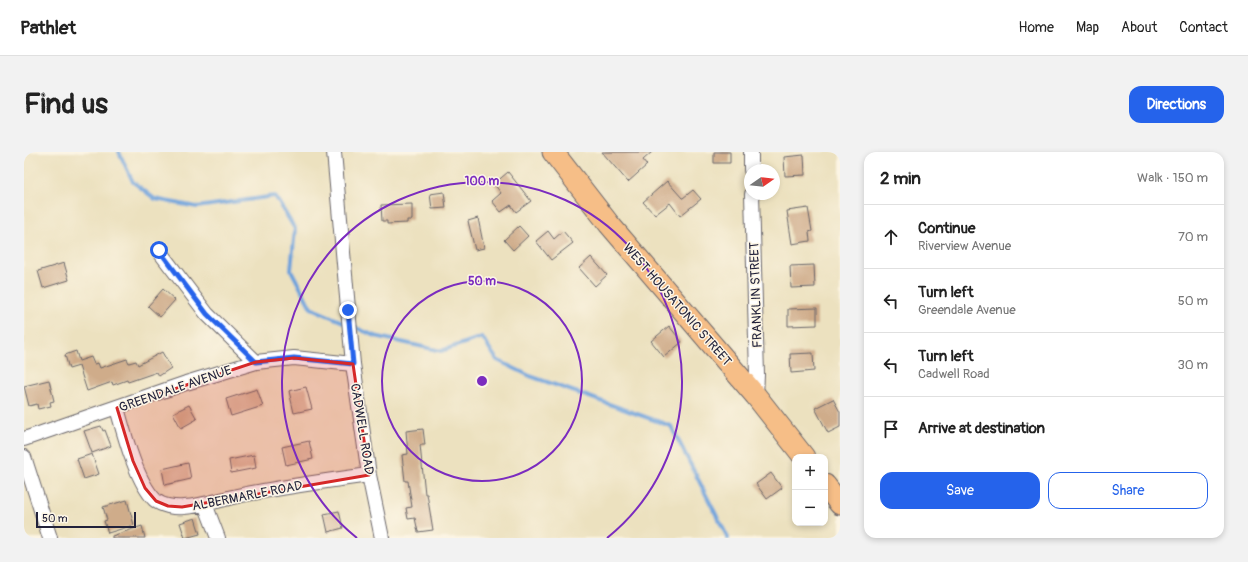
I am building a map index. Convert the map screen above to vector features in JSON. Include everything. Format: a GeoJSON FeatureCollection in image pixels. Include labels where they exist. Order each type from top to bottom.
{"type":"FeatureCollection","features":[{"type":"Feature","properties":{"kind":"highway","name":"WEST HOUSATONIC STREET"},"geometry":{"type":"LineString","coordinates":[[553,152],[609,224],[756,396],[802,454]]}},
{"type":"Feature","properties":{"kind":"highway"},"geometry":{"type":"LineString","coordinates":[[828,488],[840,504]]}},
{"type":"Feature","properties":{"kind":"street","name":"CADWELL ROAD"},"geometry":{"type":"LineString","coordinates":[[334,152],[353,364],[369,475],[382,538]]}},
{"type":"Feature","properties":{"kind":"street"},"geometry":{"type":"LineString","coordinates":[[751,152],[751,164]]}},
{"type":"Feature","properties":{"kind":"street","name":"FRANKLIN STREET"},"geometry":{"type":"LineString","coordinates":[[752,200],[758,375],[756,396]]}},
{"type":"Feature","properties":{"kind":"street"},"geometry":{"type":"LineString","coordinates":[[159,250],[207,314],[256,362]]}},
{"type":"Feature","properties":{"kind":"street","name":"GREENDALE AVENUE"},"geometry":{"type":"LineString","coordinates":[[24,439],[186,383],[256,362],[294,358],[353,364]]}},
{"type":"Feature","properties":{"kind":"street","name":"ALBERMARLE ROAD"},"geometry":{"type":"LineString","coordinates":[[117,408],[124,436],[133,461],[146,488],[156,501],[168,506],[182,507],[206,504],[243,495],[369,475]]}},
{"type":"Feature","properties":{"kind":"street"},"geometry":{"type":"LineString","coordinates":[[24,457],[50,538]]}},
{"type":"Feature","properties":{"kind":"street"},"geometry":{"type":"LineString","coordinates":[[206,504],[218,538]]}},
{"type":"Feature","properties":{"kind":"highlighted area"},"geometry":{"type":"Polygon","coordinates":[[[294,358],[353,364],[369,475],[182,507],[168,506],[156,501],[145,488],[133,461],[117,408],[256,362],[294,358]]]}},
{"type":"Feature","properties":{"kind":"building"},"geometry":{"type":"Polygon","coordinates":[[[602,152],[652,152],[643,160],[647,165],[628,182],[602,152]]]}},
{"type":"Feature","properties":{"kind":"building"},"geometry":{"type":"Polygon","coordinates":[[[714,152],[730,152],[730,163],[714,163],[714,152]]]}},
{"type":"Feature","properties":{"kind":"building"},"geometry":{"type":"Polygon","coordinates":[[[804,155],[805,175],[785,176],[784,157],[804,155]]]}},
{"type":"Feature","properties":{"kind":"building"},"geometry":{"type":"Polygon","coordinates":[[[508,172],[531,201],[516,212],[511,205],[501,212],[492,201],[501,193],[494,184],[508,172]]]}},
{"type":"Feature","properties":{"kind":"building"},"geometry":{"type":"Polygon","coordinates":[[[667,181],[682,198],[693,190],[701,199],[680,216],[670,203],[655,215],[643,202],[667,181]]]}},
{"type":"Feature","properties":{"kind":"building"},"geometry":{"type":"Polygon","coordinates":[[[444,192],[446,208],[432,209],[430,194],[444,192]]]}},
{"type":"Feature","properties":{"kind":"building"},"geometry":{"type":"Polygon","coordinates":[[[412,204],[412,220],[407,220],[407,223],[387,224],[387,221],[382,221],[381,205],[412,204]]]}},
{"type":"Feature","properties":{"kind":"building"},"geometry":{"type":"Polygon","coordinates":[[[808,208],[812,231],[809,232],[810,241],[792,244],[787,211],[808,208]]]}},
{"type":"Feature","properties":{"kind":"building"},"geometry":{"type":"Polygon","coordinates":[[[478,218],[484,248],[475,250],[468,221],[478,218]]]}},
{"type":"Feature","properties":{"kind":"building"},"geometry":{"type":"Polygon","coordinates":[[[519,226],[528,236],[513,250],[504,240],[519,226]]]}},
{"type":"Feature","properties":{"kind":"building"},"geometry":{"type":"Polygon","coordinates":[[[548,231],[554,239],[563,231],[573,243],[551,260],[536,241],[548,231]]]}},
{"type":"Feature","properties":{"kind":"building"},"geometry":{"type":"Polygon","coordinates":[[[591,257],[607,275],[595,286],[579,268],[591,257]]]}},
{"type":"Feature","properties":{"kind":"building"},"geometry":{"type":"Polygon","coordinates":[[[64,263],[69,280],[43,288],[38,271],[64,263]]]}},
{"type":"Feature","properties":{"kind":"building"},"geometry":{"type":"Polygon","coordinates":[[[814,265],[815,287],[791,288],[790,266],[814,265]]]}},
{"type":"Feature","properties":{"kind":"building"},"geometry":{"type":"Polygon","coordinates":[[[163,289],[175,300],[160,317],[148,306],[163,289]]]}},
{"type":"Feature","properties":{"kind":"building"},"geometry":{"type":"Polygon","coordinates":[[[817,308],[817,325],[788,326],[788,309],[817,308]]]}},
{"type":"Feature","properties":{"kind":"building"},"geometry":{"type":"Polygon","coordinates":[[[669,326],[682,342],[664,357],[651,341],[669,326]]]}},
{"type":"Feature","properties":{"kind":"building"},"geometry":{"type":"Polygon","coordinates":[[[76,351],[79,361],[91,357],[94,364],[98,363],[100,368],[127,359],[129,363],[136,361],[138,365],[162,352],[171,368],[159,376],[157,372],[128,382],[127,380],[113,385],[112,382],[87,391],[79,366],[69,369],[65,355],[76,351]]]}},
{"type":"Feature","properties":{"kind":"building"},"geometry":{"type":"Polygon","coordinates":[[[813,353],[814,371],[791,373],[790,354],[813,353]]]}},
{"type":"Feature","properties":{"kind":"building"},"geometry":{"type":"Polygon","coordinates":[[[49,380],[54,401],[50,402],[51,406],[38,409],[37,404],[29,406],[24,386],[49,380]]]}},
{"type":"Feature","properties":{"kind":"building"},"geometry":{"type":"Polygon","coordinates":[[[306,387],[312,409],[294,413],[289,391],[306,387]]]}},
{"type":"Feature","properties":{"kind":"building"},"geometry":{"type":"Polygon","coordinates":[[[257,389],[263,406],[231,416],[226,399],[257,389]]]}},
{"type":"Feature","properties":{"kind":"building"},"geometry":{"type":"Polygon","coordinates":[[[833,399],[840,412],[840,427],[828,433],[815,408],[833,399]]]}},
{"type":"Feature","properties":{"kind":"building"},"geometry":{"type":"Polygon","coordinates":[[[189,405],[197,419],[181,428],[173,413],[189,405]]]}},
{"type":"Feature","properties":{"kind":"building"},"geometry":{"type":"Polygon","coordinates":[[[101,426],[103,431],[105,430],[111,446],[92,453],[84,431],[101,426]]]}},
{"type":"Feature","properties":{"kind":"building"},"geometry":{"type":"Polygon","coordinates":[[[423,429],[425,445],[420,445],[425,494],[427,494],[433,530],[418,532],[415,518],[408,519],[406,508],[412,507],[408,481],[405,481],[402,455],[408,454],[406,431],[423,429]]]}},
{"type":"Feature","properties":{"kind":"building"},"geometry":{"type":"Polygon","coordinates":[[[309,441],[313,459],[286,465],[282,447],[309,441]]]}},
{"type":"Feature","properties":{"kind":"building"},"geometry":{"type":"Polygon","coordinates":[[[92,454],[99,474],[84,479],[77,459],[92,454]]]}},
{"type":"Feature","properties":{"kind":"building"},"geometry":{"type":"Polygon","coordinates":[[[254,455],[256,468],[231,473],[229,460],[254,455]]]}},
{"type":"Feature","properties":{"kind":"building"},"geometry":{"type":"Polygon","coordinates":[[[188,463],[191,479],[165,485],[162,469],[188,463]]]}},
{"type":"Feature","properties":{"kind":"building"},"geometry":{"type":"Polygon","coordinates":[[[771,473],[782,488],[767,499],[756,484],[771,473]]]}},
{"type":"Feature","properties":{"kind":"building"},"geometry":{"type":"Polygon","coordinates":[[[127,500],[134,525],[108,533],[104,521],[107,520],[103,507],[127,500]]]}},
{"type":"Feature","properties":{"kind":"building"},"geometry":{"type":"Polygon","coordinates":[[[339,511],[343,528],[328,532],[324,514],[339,511]]]}},
{"type":"Feature","properties":{"kind":"building"},"geometry":{"type":"Polygon","coordinates":[[[195,518],[200,534],[185,538],[180,523],[195,518]]]}},
{"type":"Feature","properties":{"kind":"building"},"geometry":{"type":"Polygon","coordinates":[[[142,526],[145,538],[112,538],[112,536],[142,526]]]}},
{"type":"Feature","properties":{"kind":"waterway"},"geometry":{"type":"LineString","coordinates":[[119,152],[133,182],[155,199],[197,207],[275,196],[295,229],[291,270],[311,308],[375,336],[441,351],[482,337],[497,360],[530,376],[671,426],[728,538]]}},
{"type":"Feature","properties":{"kind":"route"},"geometry":{"type":"LineString","coordinates":[[159,250],[207,314],[256,362],[294,358],[353,364],[348,310]]}}]}
